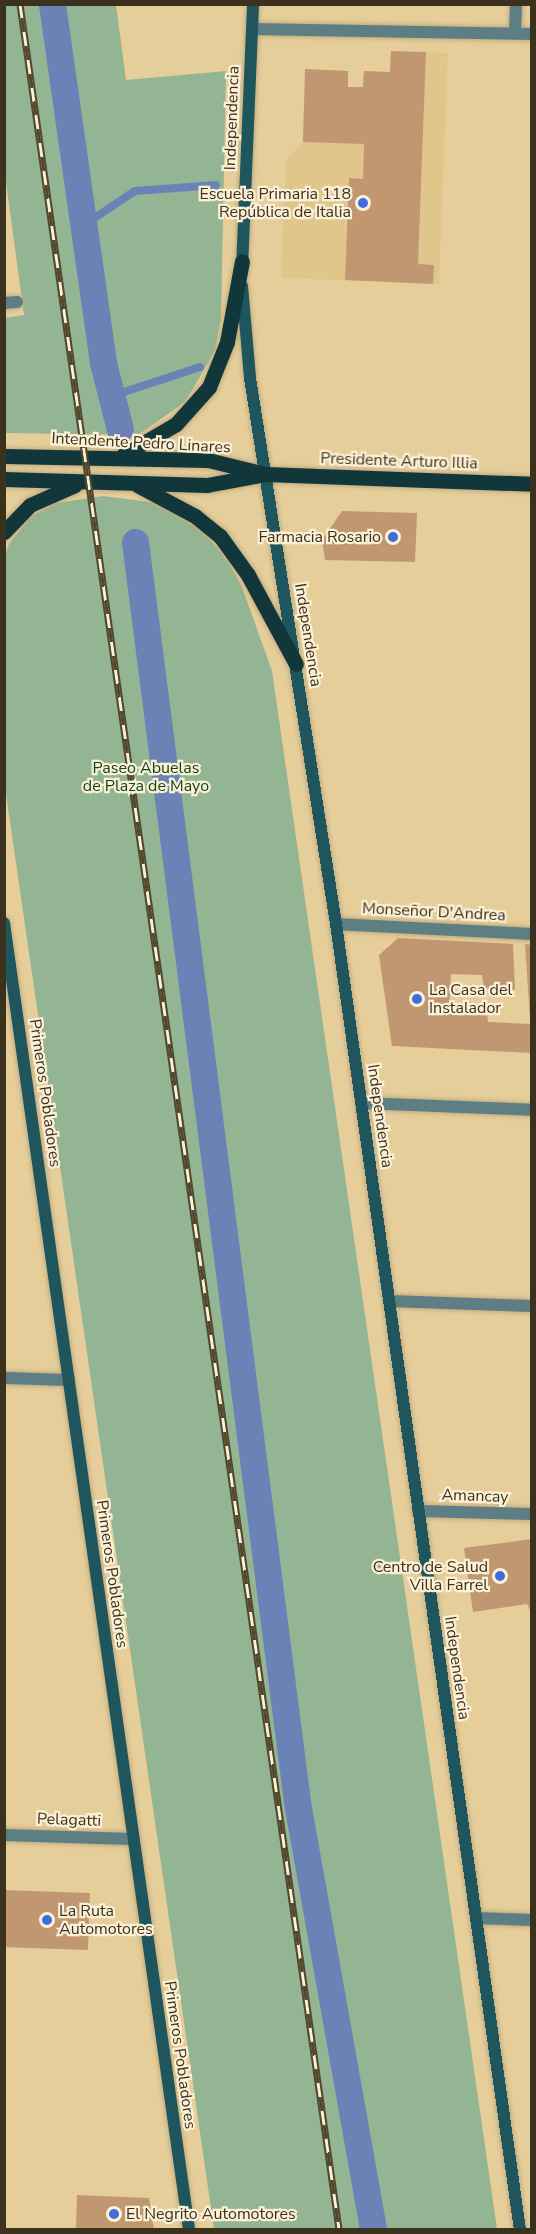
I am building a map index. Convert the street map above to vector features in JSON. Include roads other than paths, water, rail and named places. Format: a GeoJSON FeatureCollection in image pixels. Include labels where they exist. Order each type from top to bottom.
{"type":"FeatureCollection","features":[{"type":"Feature","properties":{"kind":"main road","name":"Independencia"},"geometry":{"type":"LineString","coordinates":[[253,4],[242,261],[245,341],[336,924],[520,2229]]}},
{"type":"Feature","properties":{"kind":"main road"},"geometry":{"type":"LineString","coordinates":[[113,458],[164,433],[188,413],[208,387],[227,342],[242,261]]}},
{"type":"Feature","properties":{"kind":"main road"},"geometry":{"type":"LineString","coordinates":[[4,445],[50,457]]}},
{"type":"Feature","properties":{"kind":"main road","name":"Intendente Pedro Linares"},"geometry":{"type":"LineString","coordinates":[[4,456],[216,461],[265,474]]}},
{"type":"Feature","properties":{"kind":"main road"},"geometry":{"type":"LineString","coordinates":[[4,479],[216,485],[265,474]]}},
{"type":"Feature","properties":{"kind":"main road","name":"Presidente Arturo Illia"},"geometry":{"type":"LineString","coordinates":[[265,474],[531,484]]}},
{"type":"Feature","properties":{"kind":"main road"},"geometry":{"type":"LineString","coordinates":[[4,532],[38,500],[87,482]]}},
{"type":"Feature","properties":{"kind":"main road"},"geometry":{"type":"LineString","coordinates":[[131,483],[181,507],[220,536],[243,568],[296,664]]}},
{"type":"Feature","properties":{"kind":"main road","name":"Primeros Pobladores"},"geometry":{"type":"LineString","coordinates":[[4,923],[189,2229]]}},
{"type":"Feature","properties":{"kind":"street"},"geometry":{"type":"LineString","coordinates":[[515,33],[516,4]]}},
{"type":"Feature","properties":{"kind":"street"},"geometry":{"type":"LineString","coordinates":[[252,29],[531,34]]}},
{"type":"Feature","properties":{"kind":"street","name":"Monseñor D'Andrea"},"geometry":{"type":"LineString","coordinates":[[336,924],[531,934]]}},
{"type":"Feature","properties":{"kind":"street"},"geometry":{"type":"LineString","coordinates":[[361,1103],[531,1110]]}},
{"type":"Feature","properties":{"kind":"street"},"geometry":{"type":"LineString","coordinates":[[389,1301],[531,1306]]}},
{"type":"Feature","properties":{"kind":"street"},"geometry":{"type":"LineString","coordinates":[[4,1378],[69,1380]]}},
{"type":"Feature","properties":{"kind":"street","name":"Amancay"},"geometry":{"type":"LineString","coordinates":[[418,1511],[531,1514]]}},
{"type":"Feature","properties":{"kind":"street","name":"Pelagatti"},"geometry":{"type":"LineString","coordinates":[[4,1835],[132,1839]]}},
{"type":"Feature","properties":{"kind":"street"},"geometry":{"type":"LineString","coordinates":[[476,1918],[531,1920]]}},
{"type":"Feature","properties":{"kind":"waterway"},"geometry":{"type":"LineString","coordinates":[[52,4],[103,363],[120,429]]}},
{"type":"Feature","properties":{"kind":"waterway"},"geometry":{"type":"LineString","coordinates":[[84,225],[135,191],[216,185]]}},
{"type":"Feature","properties":{"kind":"waterway"},"geometry":{"type":"LineString","coordinates":[[113,404],[124,392],[200,367]]}},
{"type":"Feature","properties":{"kind":"waterway"},"geometry":{"type":"LineString","coordinates":[[135,542],[297,1802],[373,2230]]}},
{"type":"Feature","properties":{"kind":"railway"},"geometry":{"type":"LineString","coordinates":[[20,4],[339,2230]]}},
{"type":"Feature","properties":{"kind":"place","name":"Escuela Primaria 118 República de Italia"},"geometry":{"type":"Point","coordinates":[363,203]}},
{"type":"Feature","properties":{"kind":"place","name":"Farmacia Rosario"},"geometry":{"type":"Point","coordinates":[393,537]}},
{"type":"Feature","properties":{"kind":"place","name":"La Casa del Instalador"},"geometry":{"type":"Point","coordinates":[417,999]}},
{"type":"Feature","properties":{"kind":"place","name":"Centro de Salud Villa Farrel"},"geometry":{"type":"Point","coordinates":[500,1576]}},
{"type":"Feature","properties":{"kind":"place","name":"La Ruta Automotores"},"geometry":{"type":"Point","coordinates":[47,1920]}},
{"type":"Feature","properties":{"kind":"place","name":"El Negrito Automotores"},"geometry":{"type":"Point","coordinates":[114,2214]}},
{"type":"Feature","properties":{"kind":"park label","name":"Paseo Abuelas de Plaza de Mayo"},"geometry":{"type":"Point","coordinates":[146,777]}}]}
